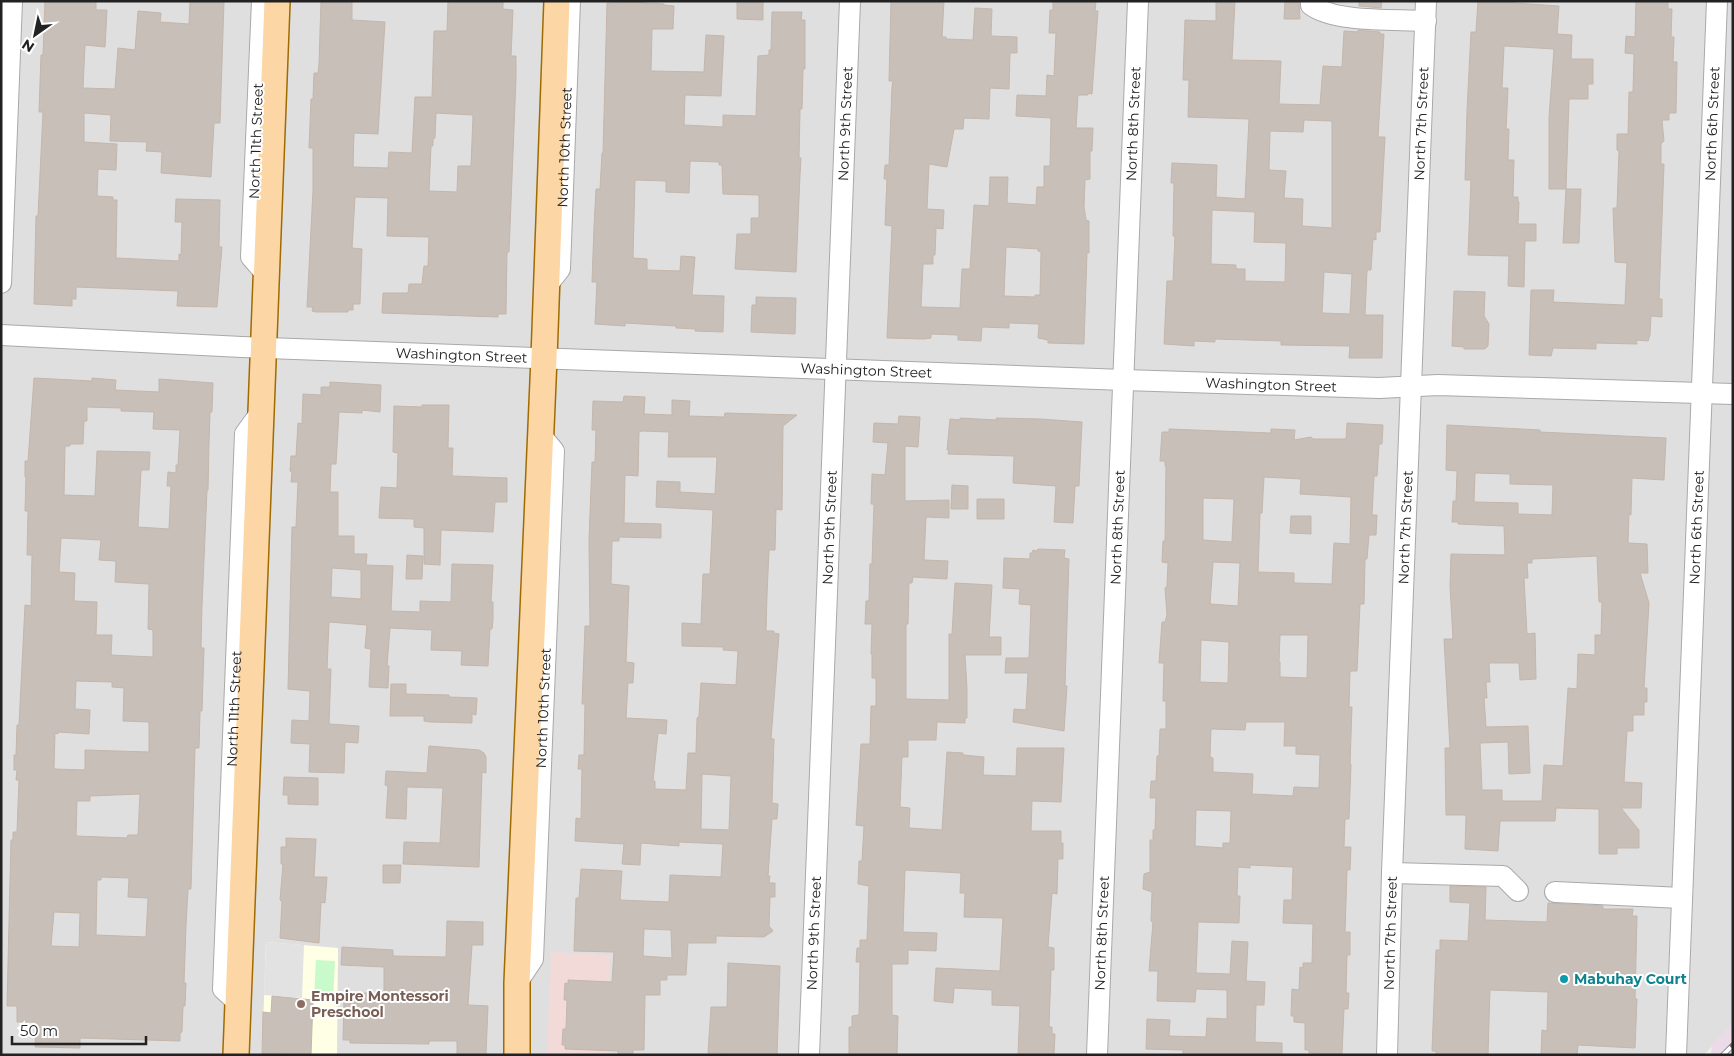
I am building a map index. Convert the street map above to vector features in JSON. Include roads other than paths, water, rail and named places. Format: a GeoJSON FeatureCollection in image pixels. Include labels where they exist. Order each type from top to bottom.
{"type":"FeatureCollection","features":[{"type":"Feature","properties":{"kind":"main road","name":"North 11th Street"},"geometry":{"type":"LineString","coordinates":[[236,1055],[277,1]]}},
{"type":"Feature","properties":{"kind":"main road","name":"North 10th Street"},"geometry":{"type":"LineString","coordinates":[[517,1055],[517,982],[544,358],[545,288],[557,1]]}},
{"type":"Feature","properties":{"kind":"street"},"geometry":{"type":"LineString","coordinates":[[1,283],[12,1]]}},
{"type":"Feature","properties":{"kind":"street","name":"North 11th Street"},"geometry":{"type":"LineString","coordinates":[[262,1],[251,257],[266,274]]}},
{"type":"Feature","properties":{"kind":"street","name":"North 10th Street"},"geometry":{"type":"LineString","coordinates":[[545,288],[560,268],[570,1]]}},
{"type":"Feature","properties":{"kind":"street","name":"North 9th Street"},"geometry":{"type":"LineString","coordinates":[[809,1055],[834,369],[850,1]]}},
{"type":"Feature","properties":{"kind":"street","name":"North 8th Street"},"geometry":{"type":"LineString","coordinates":[[1097,1055],[1138,1]]}},
{"type":"Feature","properties":{"kind":"street"},"geometry":{"type":"LineString","coordinates":[[1311,1],[1311,5],[1318,10],[1350,17],[1426,11]]}},
{"type":"Feature","properties":{"kind":"street","name":"North 6th Street"},"geometry":{"type":"LineString","coordinates":[[1676,1055],[1717,1]]}},
{"type":"Feature","properties":{"kind":"street","name":"North 7th Street"},"geometry":{"type":"LineString","coordinates":[[1387,1055],[1392,873],[1426,11]]}},
{"type":"Feature","properties":{"kind":"street","name":"Washington Street"},"geometry":{"type":"LineString","coordinates":[[1,335],[264,348],[1124,380],[1379,388],[1438,385],[1733,394]]}},
{"type":"Feature","properties":{"kind":"street"},"geometry":{"type":"LineString","coordinates":[[1392,873],[1503,876],[1518,891]]}},
{"type":"Feature","properties":{"kind":"street"},"geometry":{"type":"LineString","coordinates":[[1556,892],[1682,898]]}},
{"type":"Feature","properties":{"kind":"railway"},"geometry":{"type":"LineString","coordinates":[[1723,1055],[1733,1045]]}},
{"type":"Feature","properties":{"kind":"place","name":"Mabuhay Court"},"geometry":{"type":"Point","coordinates":[1564,979]}},
{"type":"Feature","properties":{"kind":"place","name":"Empire Montessori Preschool"},"geometry":{"type":"Point","coordinates":[301,1004]}}]}
